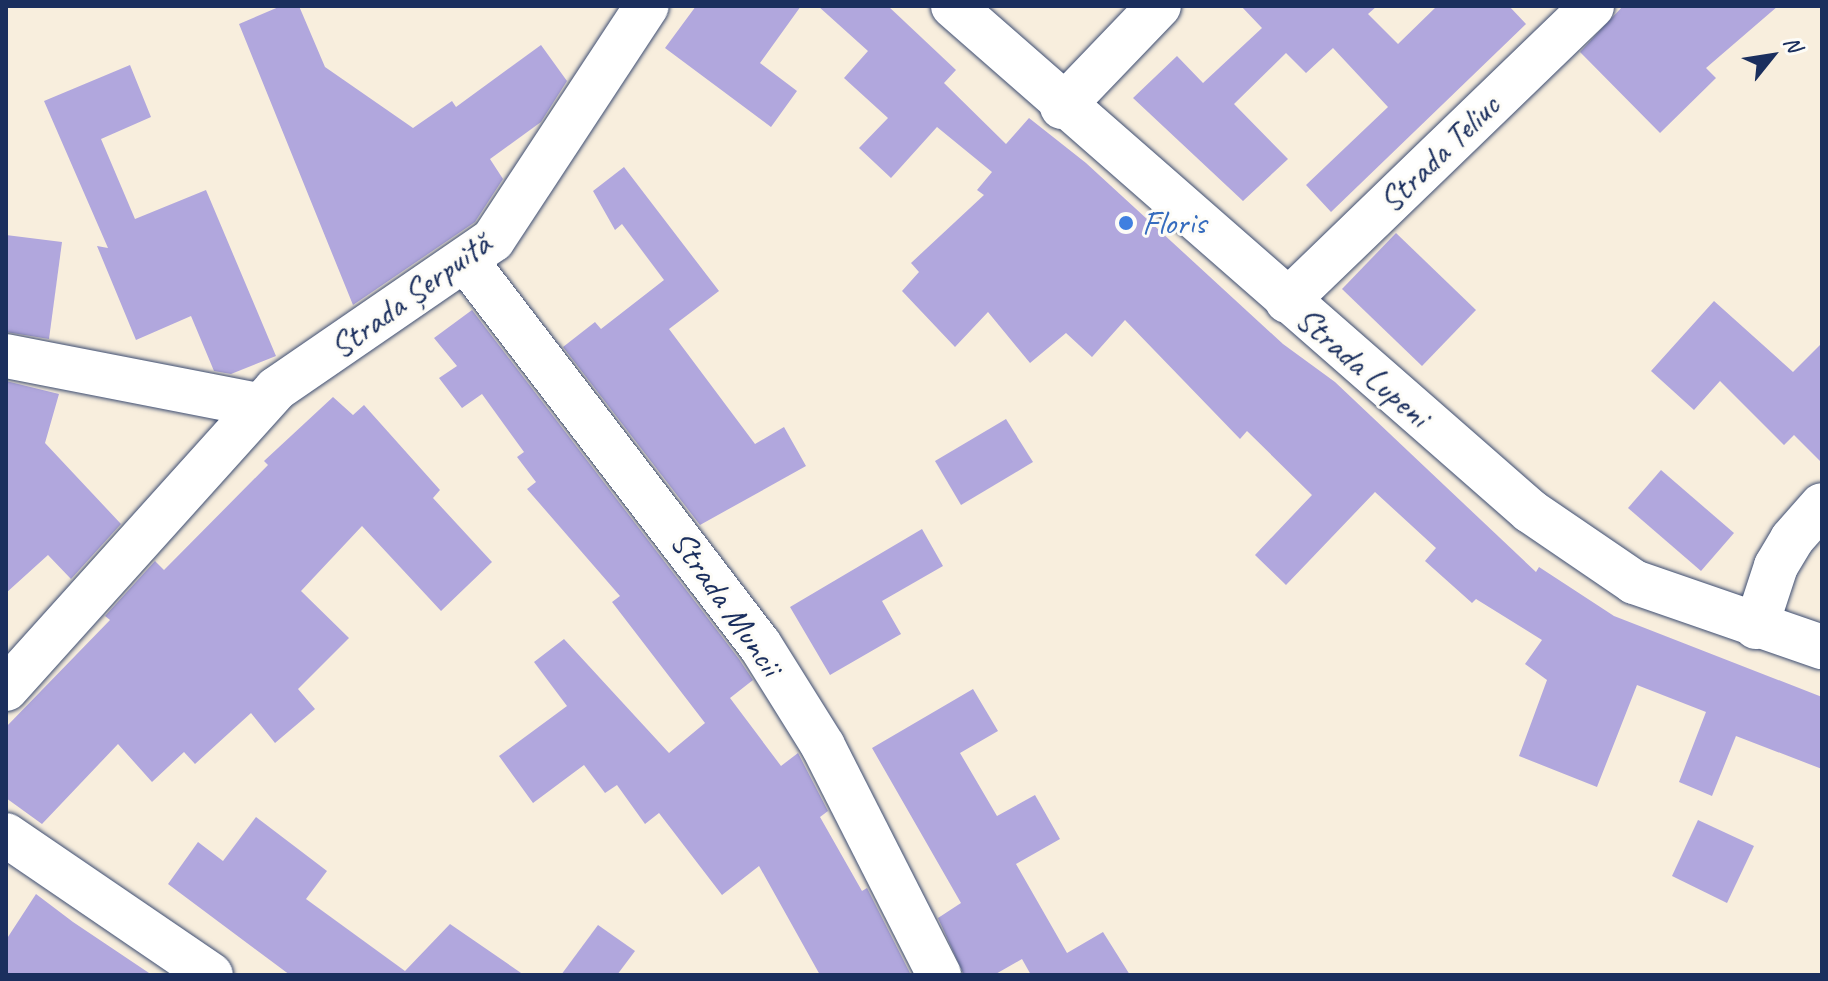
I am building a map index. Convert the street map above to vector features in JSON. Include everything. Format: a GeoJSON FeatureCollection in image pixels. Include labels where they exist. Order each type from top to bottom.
{"type":"FeatureCollection","features":[{"type":"Feature","properties":{"kind":"street","name":"Strada Șerpuită"},"geometry":{"type":"LineString","coordinates":[[6,689],[258,405],[467,262],[511,219],[647,6]]}},
{"type":"Feature","properties":{"kind":"street","name":"Strada Lupeni"},"geometry":{"type":"LineString","coordinates":[[953,6],[1062,107],[1530,511],[1634,582],[1756,627],[1822,647]]}},
{"type":"Feature","properties":{"kind":"street"},"geometry":{"type":"LineString","coordinates":[[1062,107],[1159,6]]}},
{"type":"Feature","properties":{"kind":"street","name":"Strada Teliuc"},"geometry":{"type":"LineString","coordinates":[[1287,301],[1592,6]]}},
{"type":"Feature","properties":{"kind":"street","name":"Strada Muncii"},"geometry":{"type":"LineString","coordinates":[[467,262],[760,645],[823,746],[939,975]]}},
{"type":"Feature","properties":{"kind":"street"},"geometry":{"type":"LineString","coordinates":[[6,356],[258,405]]}},
{"type":"Feature","properties":{"kind":"street"},"geometry":{"type":"LineString","coordinates":[[1756,627],[1776,566],[1792,539],[1822,505]]}},
{"type":"Feature","properties":{"kind":"street"},"geometry":{"type":"LineString","coordinates":[[6,835],[211,975]]}},
{"type":"Feature","properties":{"kind":"building"},"geometry":{"type":"Polygon","coordinates":[[[281,6],[299,6],[325,67],[413,128],[452,101],[456,107],[541,45],[567,81],[541,122],[490,159],[503,179],[475,222],[353,305],[239,24],[281,6]]]}},
{"type":"Feature","properties":{"kind":"building"},"geometry":{"type":"Polygon","coordinates":[[[696,6],[801,6],[760,63],[797,91],[771,127],[665,48],[696,6]]]}},
{"type":"Feature","properties":{"kind":"building"},"geometry":{"type":"Polygon","coordinates":[[[818,6],[888,6],[956,70],[944,83],[1006,144],[1029,118],[1086,163],[1283,344],[1335,382],[1536,572],[1539,567],[1614,616],[1822,697],[1822,769],[1736,736],[1712,796],[1679,782],[1706,712],[1637,685],[1597,787],[1519,756],[1547,680],[1525,664],[1542,640],[1476,599],[1472,603],[1425,561],[1436,548],[1375,492],[1286,585],[1255,555],[1312,495],[1247,431],[1240,439],[1125,320],[1092,357],[1066,333],[1030,363],[988,312],[955,347],[902,291],[919,272],[911,263],[984,195],[977,190],[992,172],[937,127],[891,178],[859,148],[888,118],[844,78],[868,51],[818,6]]]}},
{"type":"Feature","properties":{"kind":"building"},"geometry":{"type":"Polygon","coordinates":[[[1241,6],[1377,6],[1368,14],[1398,44],[1437,6],[1509,6],[1526,24],[1331,212],[1306,185],[1388,107],[1333,48],[1306,73],[1286,53],[1234,104],[1288,159],[1243,201],[1133,98],[1177,56],[1203,83],[1262,28],[1241,6]]]}},
{"type":"Feature","properties":{"kind":"building"},"geometry":{"type":"Polygon","coordinates":[[[1623,6],[1778,6],[1706,68],[1716,78],[1660,133],[1580,52],[1623,6]]]}},
{"type":"Feature","properties":{"kind":"building"},"geometry":{"type":"Polygon","coordinates":[[[130,65],[151,117],[101,139],[135,219],[206,190],[276,356],[231,374],[214,371],[191,316],[136,340],[97,246],[108,248],[44,101],[130,65]]]}},
{"type":"Feature","properties":{"kind":"building"},"geometry":{"type":"Polygon","coordinates":[[[624,167],[719,291],[669,329],[755,444],[784,427],[806,466],[700,525],[563,347],[595,322],[601,329],[664,280],[622,224],[615,230],[593,191],[624,167]]]}},
{"type":"Feature","properties":{"kind":"building"},"geometry":{"type":"Polygon","coordinates":[[[1396,233],[1476,310],[1422,366],[1342,289],[1396,233]]]}},
{"type":"Feature","properties":{"kind":"building"},"geometry":{"type":"Polygon","coordinates":[[[6,235],[62,242],[49,339],[6,332],[6,235]]]}},
{"type":"Feature","properties":{"kind":"building"},"geometry":{"type":"Polygon","coordinates":[[[1714,301],[1793,372],[1822,343],[1822,463],[1794,435],[1784,445],[1720,381],[1694,410],[1651,371],[1714,301]]]}},
{"type":"Feature","properties":{"kind":"building"},"geometry":{"type":"Polygon","coordinates":[[[472,310],[753,680],[730,698],[781,766],[798,753],[828,811],[820,817],[862,891],[867,888],[911,975],[820,975],[759,866],[722,895],[659,813],[645,824],[617,785],[605,793],[584,765],[533,803],[499,756],[567,706],[534,662],[564,639],[669,753],[705,723],[612,602],[620,596],[527,489],[536,482],[517,457],[524,452],[482,394],[462,408],[439,378],[457,366],[434,338],[472,310]]]}},
{"type":"Feature","properties":{"kind":"building"},"geometry":{"type":"Polygon","coordinates":[[[6,381],[59,394],[45,443],[121,524],[71,579],[48,555],[6,593],[6,381]]]}},
{"type":"Feature","properties":{"kind":"building"},"geometry":{"type":"Polygon","coordinates":[[[333,397],[353,415],[364,405],[440,490],[433,498],[492,562],[441,611],[362,526],[301,591],[349,638],[298,689],[315,709],[275,743],[251,713],[195,764],[184,752],[152,782],[118,744],[42,824],[6,798],[6,727],[110,620],[105,616],[155,561],[164,570],[268,465],[264,461],[333,397]]]}},
{"type":"Feature","properties":{"kind":"building"},"geometry":{"type":"Polygon","coordinates":[[[1006,419],[1033,462],[961,505],[935,461],[1006,419]]]}},
{"type":"Feature","properties":{"kind":"building"},"geometry":{"type":"Polygon","coordinates":[[[1661,470],[1734,533],[1701,571],[1628,508],[1661,470]]]}},
{"type":"Feature","properties":{"kind":"building"},"geometry":{"type":"Polygon","coordinates":[[[922,529],[943,566],[882,601],[901,634],[830,675],[790,607],[922,529]]]}},
{"type":"Feature","properties":{"kind":"building"},"geometry":{"type":"Polygon","coordinates":[[[973,689],[998,731],[960,753],[997,816],[1035,795],[1060,839],[1016,864],[1067,953],[1103,932],[1130,975],[1031,975],[1022,959],[994,975],[964,975],[938,918],[961,903],[872,748],[973,689]]]}},
{"type":"Feature","properties":{"kind":"building"},"geometry":{"type":"Polygon","coordinates":[[[256,817],[327,871],[306,899],[405,971],[450,924],[524,975],[290,975],[168,884],[198,842],[223,861],[256,817]]]}},
{"type":"Feature","properties":{"kind":"building"},"geometry":{"type":"Polygon","coordinates":[[[1698,820],[1754,846],[1727,903],[1672,876],[1698,820]]]}},
{"type":"Feature","properties":{"kind":"building"},"geometry":{"type":"Polygon","coordinates":[[[36,894],[152,975],[6,975],[6,940],[36,894]]]}},
{"type":"Feature","properties":{"kind":"building"},"geometry":{"type":"Polygon","coordinates":[[[598,925],[635,951],[617,975],[561,975],[598,925]]]}},
{"type":"Feature","properties":{"kind":"place","name":"Floris"},"geometry":{"type":"Point","coordinates":[1126,223]}}]}
